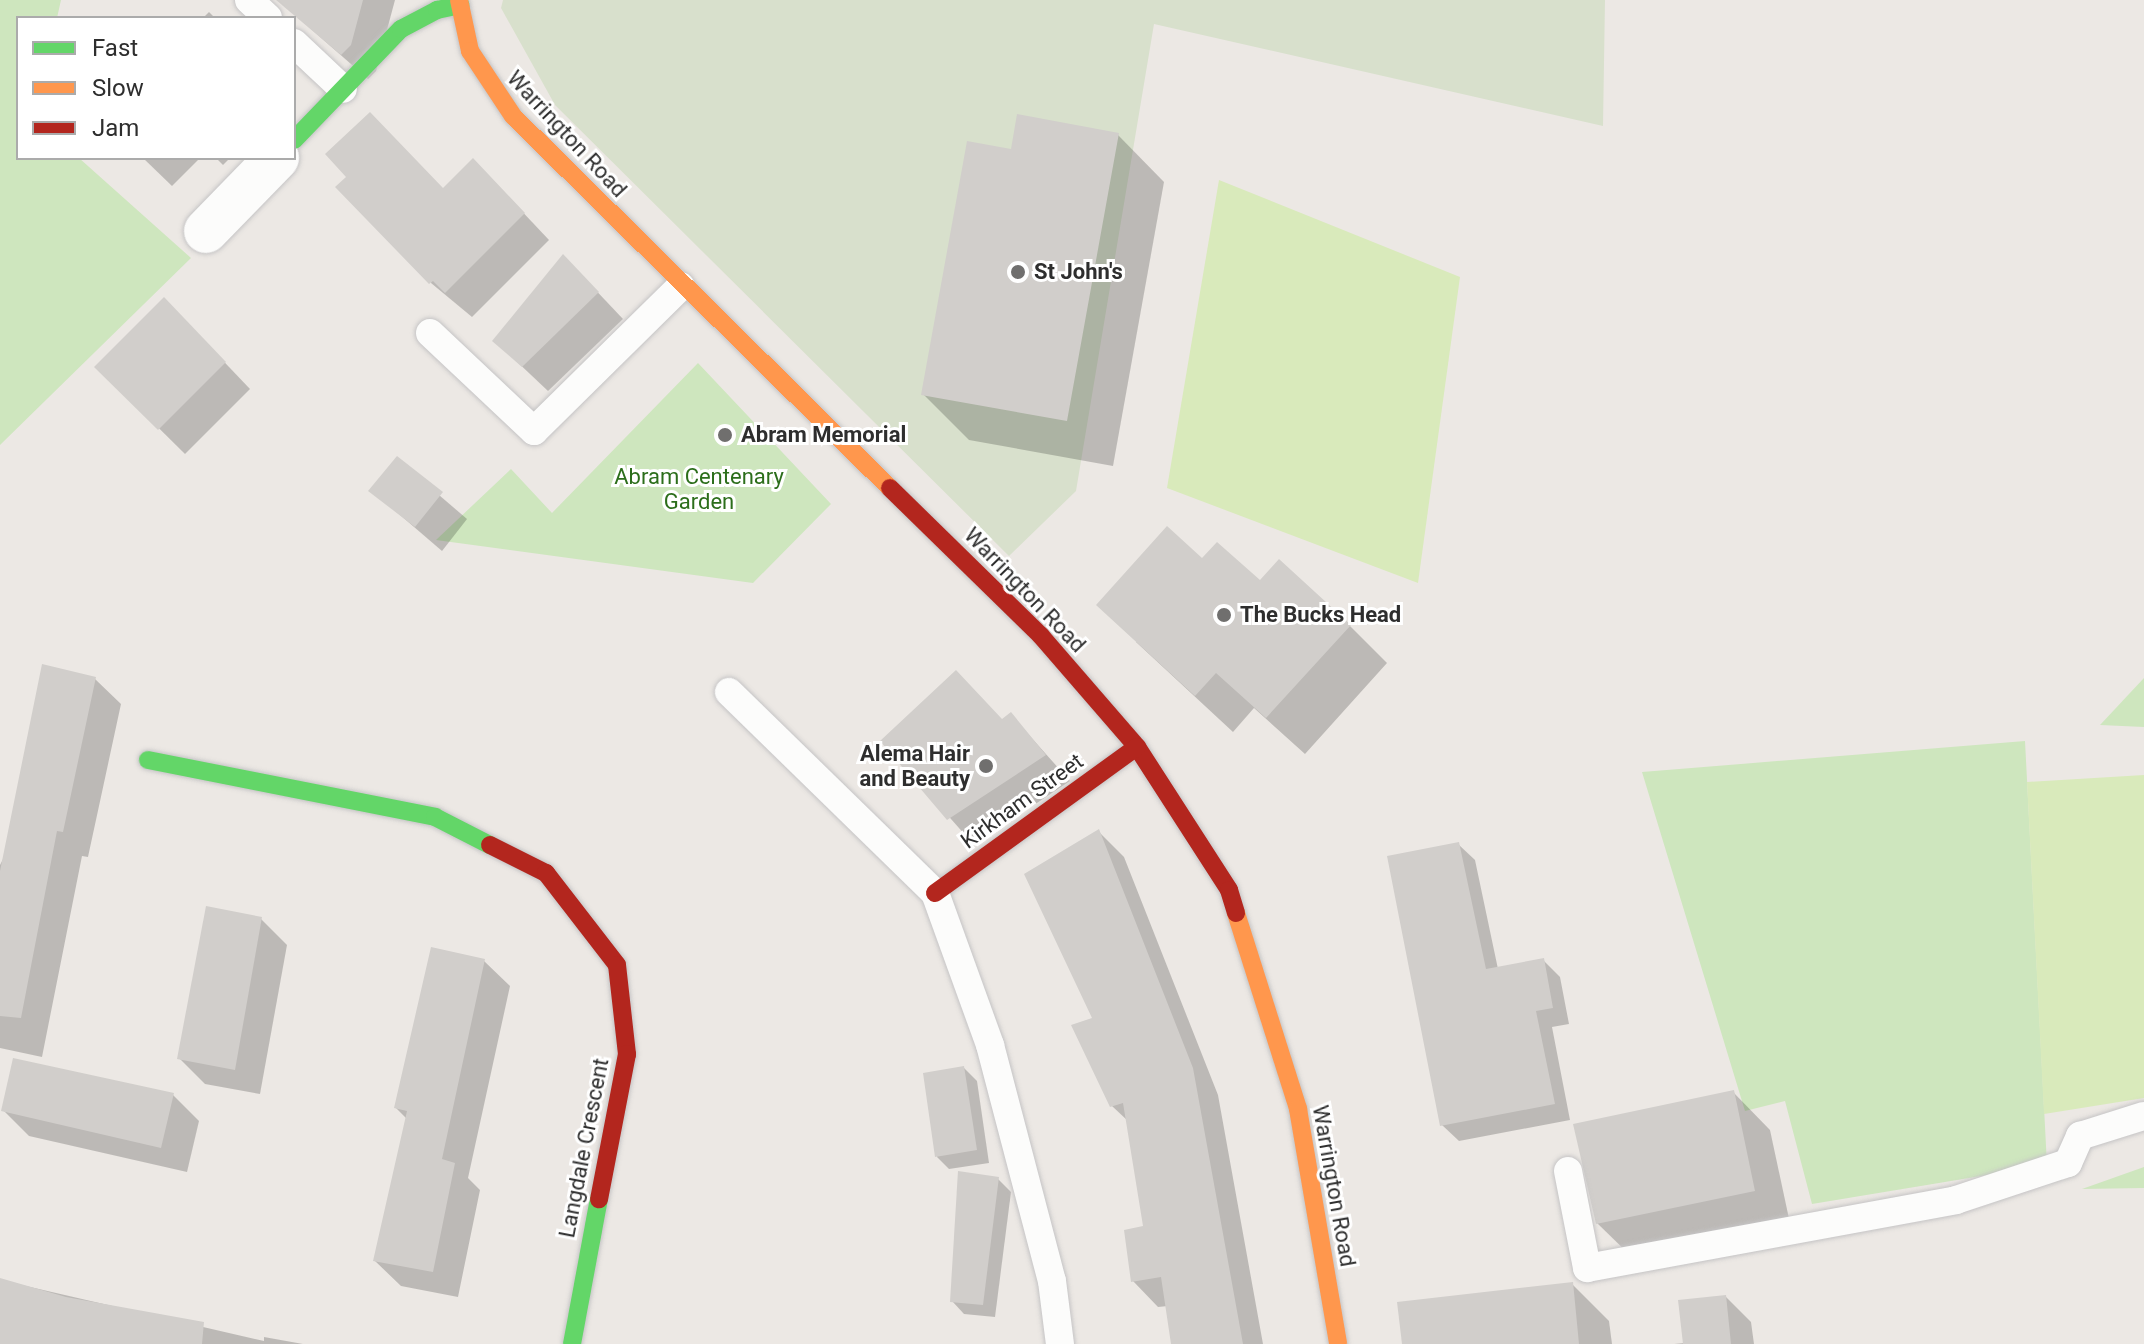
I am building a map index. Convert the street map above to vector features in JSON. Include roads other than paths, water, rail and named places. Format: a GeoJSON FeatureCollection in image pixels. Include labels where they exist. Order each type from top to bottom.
{"type":"FeatureCollection","features":[{"type":"Feature","properties":{"kind":"main road"},"geometry":{"type":"LineString","coordinates":[[296,138],[401,29],[460,2]]}},
{"type":"Feature","properties":{"kind":"main road","name":"Warrington Road"},"geometry":{"type":"LineString","coordinates":[[460,2],[470,51],[492,92],[681,286],[1041,636],[1137,747],[1229,890],[1298,1109],[1338,1344]]}},
{"type":"Feature","properties":{"kind":"main road","name":"Kirkham Street"},"geometry":{"type":"LineString","coordinates":[[935,893],[1137,747]]}},
{"type":"Feature","properties":{"kind":"main road","name":"Langdale Crescent"},"geometry":{"type":"LineString","coordinates":[[148,760],[435,817],[546,873],[617,965],[627,1054],[572,1344]]}},
{"type":"Feature","properties":{"kind":"street"},"geometry":{"type":"LineString","coordinates":[[206,231],[275,160]]}},
{"type":"Feature","properties":{"kind":"lane"},"geometry":{"type":"LineString","coordinates":[[249,0],[266,16]]}},
{"type":"Feature","properties":{"kind":"lane"},"geometry":{"type":"LineString","coordinates":[[296,45],[343,89]]}},
{"type":"Feature","properties":{"kind":"lane"},"geometry":{"type":"LineString","coordinates":[[430,333],[534,431],[681,286]]}},
{"type":"Feature","properties":{"kind":"lane"},"geometry":{"type":"LineString","coordinates":[[729,692],[935,893],[990,1045],[1052,1281],[1060,1344]]}},
{"type":"Feature","properties":{"kind":"lane"},"geometry":{"type":"LineString","coordinates":[[1568,1171],[1587,1268],[1956,1200],[2068,1163],[2080,1136],[2144,1116]]}},
{"type":"Feature","properties":{"kind":"place","name":"St John's"},"geometry":{"type":"Point","coordinates":[1018,272]}},
{"type":"Feature","properties":{"kind":"place","name":"Abram Memorial"},"geometry":{"type":"Point","coordinates":[725,435]}},
{"type":"Feature","properties":{"kind":"place","name":"The Bucks Head"},"geometry":{"type":"Point","coordinates":[1224,615]}},
{"type":"Feature","properties":{"kind":"place","name":"Alema Hair and Beauty"},"geometry":{"type":"Point","coordinates":[986,766]}},
{"type":"Feature","properties":{"kind":"park label","name":"Abram Centenary Garden"},"geometry":{"type":"Point","coordinates":[699,488]}}]}
